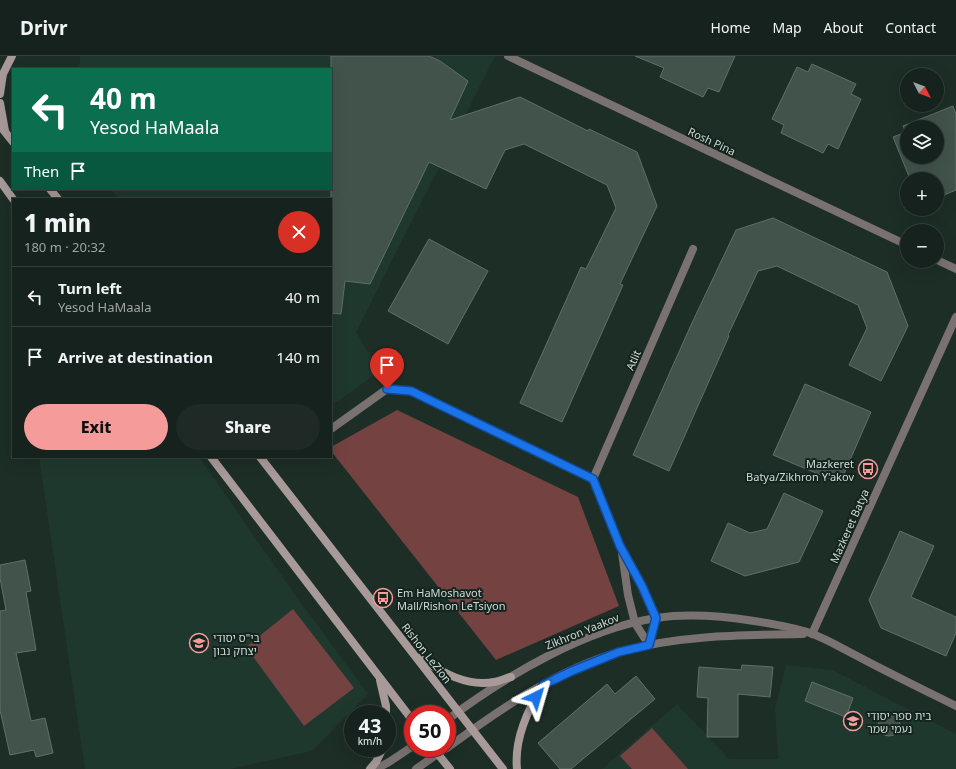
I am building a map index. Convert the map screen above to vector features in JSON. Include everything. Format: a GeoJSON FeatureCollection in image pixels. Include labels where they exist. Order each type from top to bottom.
{"type":"FeatureCollection","features":[{"type":"Feature","properties":{"kind":"main road"},"geometry":{"type":"LineString","coordinates":[[0,94],[3,74],[12,56]]}},
{"type":"Feature","properties":{"kind":"main road"},"geometry":{"type":"LineString","coordinates":[[0,103],[2,128],[12,141]]}},
{"type":"Feature","properties":{"kind":"main road"},"geometry":{"type":"LineString","coordinates":[[0,181],[12,198]]}},
{"type":"Feature","properties":{"kind":"main road"},"geometry":{"type":"LineString","coordinates":[[51,190],[57,198]]}},
{"type":"Feature","properties":{"kind":"main road"},"geometry":{"type":"LineString","coordinates":[[212,458],[404,709]]}},
{"type":"Feature","properties":{"kind":"main road","name":"Rishon LeZion"},"geometry":{"type":"LineString","coordinates":[[261,458],[503,769]]}},
{"type":"Feature","properties":{"kind":"main road"},"geometry":{"type":"LineString","coordinates":[[414,654],[440,671],[465,681],[478,683],[494,682],[512,677]]}},
{"type":"Feature","properties":{"kind":"main road"},"geometry":{"type":"LineString","coordinates":[[379,677],[386,705]]}},
{"type":"Feature","properties":{"kind":"main road"},"geometry":{"type":"LineString","coordinates":[[518,769],[516,759],[518,743],[526,720],[543,685]]}},
{"type":"Feature","properties":{"kind":"main road"},"geometry":{"type":"LineString","coordinates":[[370,769],[378,757]]}},
{"type":"Feature","properties":{"kind":"main road"},"geometry":{"type":"LineString","coordinates":[[441,757],[450,769]]}},
{"type":"Feature","properties":{"kind":"street","name":"Rosh Pina"},"geometry":{"type":"LineString","coordinates":[[508,56],[900,242]]}},
{"type":"Feature","properties":{"kind":"street","name":"Atlit"},"geometry":{"type":"LineString","coordinates":[[593,479],[693,249]]}},
{"type":"Feature","properties":{"kind":"street"},"geometry":{"type":"LineString","coordinates":[[944,263],[956,269]]}},
{"type":"Feature","properties":{"kind":"street","name":"Mazkeret Batya"},"geometry":{"type":"LineString","coordinates":[[812,634],[956,317]]}},
{"type":"Feature","properties":{"kind":"street"},"geometry":{"type":"LineString","coordinates":[[332,428],[387,389],[411,391],[593,479],[620,546],[642,586],[656,618],[649,645]]}},
{"type":"Feature","properties":{"kind":"street"},"geometry":{"type":"LineString","coordinates":[[620,546],[628,595],[635,622],[649,645]]}},
{"type":"Feature","properties":{"kind":"street","name":"Zikhron Yaakov"},"geometry":{"type":"LineString","coordinates":[[458,712],[528,667],[569,646],[608,630],[635,622],[656,618],[700,616],[737,618],[779,625],[812,634],[956,706]]}},
{"type":"Feature","properties":{"kind":"street","name":"Zikhron Yaakov"},"geometry":{"type":"LineString","coordinates":[[456,741],[472,729],[543,685],[591,662],[619,652],[649,645],[682,640],[729,636],[812,634]]}},
{"type":"Feature","properties":{"kind":"street"},"geometry":{"type":"LineString","coordinates":[[376,769],[404,752]]}},
{"type":"Feature","properties":{"kind":"street","name":"Zikhron Yaakov"},"geometry":{"type":"LineString","coordinates":[[416,769],[429,757]]}},
{"type":"Feature","properties":{"kind":"shaded area"},"geometry":{"type":"Polygon","coordinates":[[[80,56],[495,56],[356,332],[380,371],[332,405],[332,198],[118,198],[112,190],[332,190],[332,68],[79,68],[80,56]]]}},
{"type":"Feature","properties":{"kind":"shaded area"},"geometry":{"type":"Polygon","coordinates":[[[397,410],[578,497],[619,606],[496,660],[332,452],[332,446],[397,410]]]}},
{"type":"Feature","properties":{"kind":"shaded area","name":"בי\"ס יסודי יצחק נבון"},"geometry":{"type":"Polygon","coordinates":[[[39,458],[200,458],[293,592],[368,694],[357,705],[344,705],[344,718],[312,751],[230,769],[85,769],[39,458]]]}},
{"type":"Feature","properties":{"kind":"shaded area"},"geometry":{"type":"Polygon","coordinates":[[[293,609],[354,688],[304,726],[246,647],[293,609]]]}},
{"type":"Feature","properties":{"kind":"shaded area","name":"בית ספר יסודי נעמי שמר"},"geometry":{"type":"Polygon","coordinates":[[[786,665],[832,670],[956,734],[956,769],[602,769],[677,704],[729,759],[778,759],[775,708],[786,665]]]}},
{"type":"Feature","properties":{"kind":"shaded area"},"geometry":{"type":"Polygon","coordinates":[[[652,728],[688,769],[632,769],[620,756],[652,728]]]}},
{"type":"Feature","properties":{"kind":"building"},"geometry":{"type":"Polygon","coordinates":[[[331,56],[429,56],[440,61],[468,81],[450,120],[520,97],[588,131],[589,129],[637,152],[657,206],[620,284],[623,285],[562,422],[520,403],[581,267],[586,269],[616,208],[607,185],[524,144],[505,150],[486,189],[429,162],[370,284],[345,281],[341,314],[332,313],[331,56]]]}},
{"type":"Feature","properties":{"kind":"building"},"geometry":{"type":"Polygon","coordinates":[[[635,56],[735,56],[719,92],[708,88],[703,97],[660,77],[664,68],[635,56]]]}},
{"type":"Feature","properties":{"kind":"building"},"geometry":{"type":"Polygon","coordinates":[[[812,64],[856,84],[851,94],[861,99],[838,149],[828,144],[823,153],[781,133],[784,125],[772,119],[797,67],[808,72],[812,64]]]}},
{"type":"Feature","properties":{"kind":"building"},"geometry":{"type":"Polygon","coordinates":[[[953,106],[956,114],[956,190],[944,195],[944,172],[907,172],[904,164],[944,164],[944,120],[918,120],[938,112],[944,112],[944,110],[953,106]]]}},
{"type":"Feature","properties":{"kind":"building"},"geometry":{"type":"Polygon","coordinates":[[[900,134],[900,154],[893,137],[900,134]]]}},
{"type":"Feature","properties":{"kind":"building"},"geometry":{"type":"Polygon","coordinates":[[[773,218],[887,272],[908,326],[881,381],[849,365],[867,328],[858,305],[777,266],[758,271],[728,335],[729,336],[669,471],[633,455],[691,325],[736,230],[773,218]]]}},
{"type":"Feature","properties":{"kind":"building"},"geometry":{"type":"Polygon","coordinates":[[[429,239],[488,271],[448,344],[388,311],[429,239]]]}},
{"type":"Feature","properties":{"kind":"building"},"geometry":{"type":"Polygon","coordinates":[[[805,384],[871,412],[840,483],[773,455],[805,384]]]}},
{"type":"Feature","properties":{"kind":"building"},"geometry":{"type":"Polygon","coordinates":[[[784,493],[823,511],[799,562],[745,576],[711,561],[728,523],[750,533],[767,529],[784,493]]]}},
{"type":"Feature","properties":{"kind":"building"},"geometry":{"type":"Polygon","coordinates":[[[900,531],[934,546],[911,597],[956,617],[956,633],[946,656],[881,628],[869,600],[900,531]]]}},
{"type":"Feature","properties":{"kind":"building"},"geometry":{"type":"Polygon","coordinates":[[[25,560],[31,591],[26,592],[36,650],[16,653],[31,721],[45,718],[53,753],[36,757],[34,750],[10,755],[0,710],[0,611],[6,610],[0,578],[0,565],[25,560]]]}},
{"type":"Feature","properties":{"kind":"building"},"geometry":{"type":"Polygon","coordinates":[[[742,665],[773,667],[770,697],[738,694],[738,737],[707,737],[708,698],[697,697],[699,667],[741,670],[742,665]]]}},
{"type":"Feature","properties":{"kind":"building"},"geometry":{"type":"Polygon","coordinates":[[[636,676],[655,699],[571,769],[560,769],[538,743],[607,684],[615,694],[636,676]]]}},
{"type":"Feature","properties":{"kind":"building"},"geometry":{"type":"Polygon","coordinates":[[[812,682],[853,698],[846,717],[805,701],[812,682]]]}},
{"type":"Feature","properties":{"kind":"building"},"geometry":{"type":"Polygon","coordinates":[[[889,714],[897,717],[900,725],[897,733],[889,736],[881,733],[878,725],[881,717],[889,714]]]}},
{"type":"Feature","properties":{"kind":"place","name":"Mazkeret Batya/Zikhron Y'akov"},"geometry":{"type":"Point","coordinates":[868,469]}},
{"type":"Feature","properties":{"kind":"place","name":"Em HaMoshavot Mall/Rishon LeTsiyon"},"geometry":{"type":"Point","coordinates":[383,598]}},
{"type":"Feature","properties":{"kind":"place","name":"בי\"ס יסודי יצחק נבון"},"geometry":{"type":"Point","coordinates":[199,643]}},
{"type":"Feature","properties":{"kind":"place","name":"בית ספר יסודי נעמי שמר"},"geometry":{"type":"Point","coordinates":[853,721]}},
{"type":"Feature","properties":{"kind":"route"},"geometry":{"type":"LineString","coordinates":[[387,389],[411,391],[593,479],[620,546],[642,586],[656,618],[649,645],[619,652],[591,662],[543,685],[536,697]]}}]}
